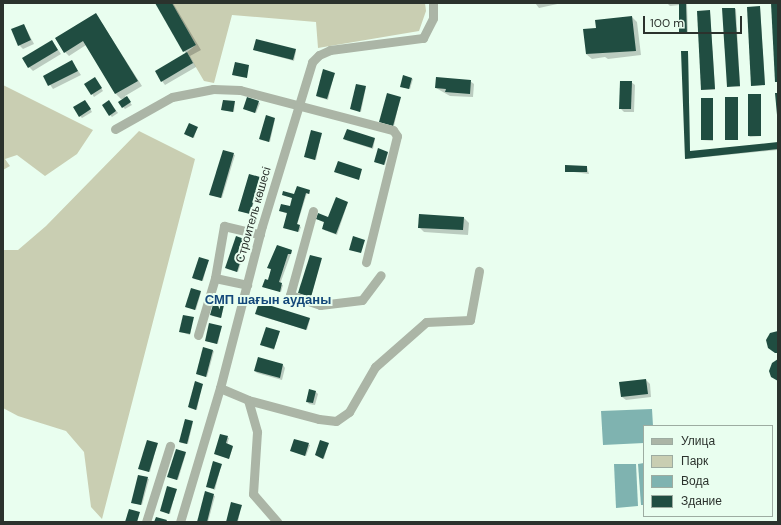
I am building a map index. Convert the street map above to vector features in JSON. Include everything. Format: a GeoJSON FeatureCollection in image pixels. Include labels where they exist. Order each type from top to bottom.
{"type":"FeatureCollection","features":[{"type":"Feature","properties":{"kind":"street","name":"Строитель көшесі"},"geometry":{"type":"LineString","coordinates":[[180,522],[220,388],[260,234],[298,104],[312,62],[319,55],[330,50],[423,38],[433,18],[432,3]]}},
{"type":"Feature","properties":{"kind":"street"},"geometry":{"type":"LineString","coordinates":[[115,129],[172,97],[213,89],[240,90],[298,104],[396,132],[366,262]]}},
{"type":"Feature","properties":{"kind":"street"},"geometry":{"type":"LineString","coordinates":[[313,212],[290,293],[292,297],[320,305],[362,300],[381,275]]}},
{"type":"Feature","properties":{"kind":"street"},"geometry":{"type":"LineString","coordinates":[[198,335],[215,278],[224,226],[260,234]]}},
{"type":"Feature","properties":{"kind":"street"},"geometry":{"type":"LineString","coordinates":[[220,388],[248,400],[327,421],[336,421],[343,417],[375,367],[426,322],[470,320],[479,271]]}},
{"type":"Feature","properties":{"kind":"street"},"geometry":{"type":"LineString","coordinates":[[215,278],[247,285]]}},
{"type":"Feature","properties":{"kind":"street"},"geometry":{"type":"LineString","coordinates":[[248,400],[257,432],[253,494],[278,522]]}},
{"type":"Feature","properties":{"kind":"street"},"geometry":{"type":"LineString","coordinates":[[146,522],[170,446]]}},
{"type":"Feature","properties":{"kind":"green space"},"geometry":{"type":"Polygon","coordinates":[[[172,3],[425,3],[426,11],[419,31],[318,48],[316,22],[232,15],[214,83],[204,81],[187,52],[196,45],[172,3]]]}},
{"type":"Feature","properties":{"kind":"green space"},"geometry":{"type":"Polygon","coordinates":[[[3,85],[93,130],[77,154],[45,176],[17,155],[5,159],[10,166],[3,170],[3,85]]]}},
{"type":"Feature","properties":{"kind":"green space"},"geometry":{"type":"Polygon","coordinates":[[[139,131],[195,159],[102,519],[91,507],[84,452],[66,431],[18,416],[3,408],[3,250],[18,250],[46,226],[139,131]]]}},
{"type":"Feature","properties":{"kind":"water"},"geometry":{"type":"Polygon","coordinates":[[[652,409],[653,425],[643,425],[643,443],[603,445],[601,411],[652,409]]]}},
{"type":"Feature","properties":{"kind":"water"},"geometry":{"type":"Polygon","coordinates":[[[643,463],[643,505],[641,505],[638,464],[643,463]]]}},
{"type":"Feature","properties":{"kind":"water"},"geometry":{"type":"Polygon","coordinates":[[[614,464],[636,464],[638,506],[616,508],[614,464]]]}},
{"type":"Feature","properties":{"kind":"building"},"geometry":{"type":"Polygon","coordinates":[[[155,3],[172,3],[196,45],[183,52],[155,3]]]}},
{"type":"Feature","properties":{"kind":"building"},"geometry":{"type":"Polygon","coordinates":[[[679,3],[686,3],[687,34],[679,34],[679,3]]]}},
{"type":"Feature","properties":{"kind":"building"},"geometry":{"type":"Polygon","coordinates":[[[771,3],[778,3],[778,82],[775,82],[771,3]]]}},
{"type":"Feature","properties":{"kind":"building"},"geometry":{"type":"Polygon","coordinates":[[[760,6],[765,85],[751,86],[747,7],[760,6]]]}},
{"type":"Feature","properties":{"kind":"building"},"geometry":{"type":"Polygon","coordinates":[[[722,8],[735,8],[740,86],[727,87],[722,8]]]}},
{"type":"Feature","properties":{"kind":"building"},"geometry":{"type":"Polygon","coordinates":[[[710,10],[715,89],[701,90],[697,11],[710,10]]]}},
{"type":"Feature","properties":{"kind":"building"},"geometry":{"type":"Polygon","coordinates":[[[96,13],[138,81],[115,94],[83,41],[64,53],[55,38],[96,13]]]}},
{"type":"Feature","properties":{"kind":"building"},"geometry":{"type":"Polygon","coordinates":[[[632,16],[636,51],[586,54],[583,29],[596,28],[595,20],[632,16]]]}},
{"type":"Feature","properties":{"kind":"building"},"geometry":{"type":"Polygon","coordinates":[[[24,24],[31,40],[18,46],[11,29],[24,24]]]}},
{"type":"Feature","properties":{"kind":"building"},"geometry":{"type":"Polygon","coordinates":[[[256,39],[296,49],[293,60],[253,50],[256,39]]]}},
{"type":"Feature","properties":{"kind":"building"},"geometry":{"type":"Polygon","coordinates":[[[52,40],[58,50],[28,68],[22,58],[52,40]]]}},
{"type":"Feature","properties":{"kind":"building"},"geometry":{"type":"Polygon","coordinates":[[[681,51],[688,51],[690,151],[778,142],[778,149],[685,159],[681,51]]]}},
{"type":"Feature","properties":{"kind":"building"},"geometry":{"type":"Polygon","coordinates":[[[187,52],[193,63],[161,82],[155,71],[187,52]]]}},
{"type":"Feature","properties":{"kind":"building"},"geometry":{"type":"Polygon","coordinates":[[[72,60],[78,71],[48,86],[43,76],[72,60]]]}},
{"type":"Feature","properties":{"kind":"building"},"geometry":{"type":"Polygon","coordinates":[[[235,62],[249,65],[247,78],[232,75],[235,62]]]}},
{"type":"Feature","properties":{"kind":"building"},"geometry":{"type":"Polygon","coordinates":[[[323,69],[335,73],[327,99],[316,96],[323,69]]]}},
{"type":"Feature","properties":{"kind":"building"},"geometry":{"type":"Polygon","coordinates":[[[403,75],[412,78],[409,89],[400,87],[403,75]]]}},
{"type":"Feature","properties":{"kind":"building"},"geometry":{"type":"Polygon","coordinates":[[[95,77],[102,88],[91,95],[84,84],[95,77]]]}},
{"type":"Feature","properties":{"kind":"building"},"geometry":{"type":"Polygon","coordinates":[[[436,77],[471,80],[470,94],[445,92],[446,89],[435,88],[436,77]]]}},
{"type":"Feature","properties":{"kind":"building"},"geometry":{"type":"Polygon","coordinates":[[[620,81],[632,81],[631,109],[619,109],[620,81]]]}},
{"type":"Feature","properties":{"kind":"building"},"geometry":{"type":"Polygon","coordinates":[[[356,84],[366,86],[360,112],[350,109],[356,84]]]}},
{"type":"Feature","properties":{"kind":"building"},"geometry":{"type":"Polygon","coordinates":[[[387,93],[401,97],[393,126],[379,122],[387,93]]]}},
{"type":"Feature","properties":{"kind":"building"},"geometry":{"type":"Polygon","coordinates":[[[775,93],[778,93],[778,115],[777,115],[775,93]]]}},
{"type":"Feature","properties":{"kind":"building"},"geometry":{"type":"Polygon","coordinates":[[[748,94],[761,94],[761,136],[748,136],[748,94]]]}},
{"type":"Feature","properties":{"kind":"building"},"geometry":{"type":"Polygon","coordinates":[[[127,96],[131,102],[122,108],[118,102],[127,96]]]}},
{"type":"Feature","properties":{"kind":"building"},"geometry":{"type":"Polygon","coordinates":[[[247,97],[259,101],[255,113],[243,109],[247,97]]]}},
{"type":"Feature","properties":{"kind":"building"},"geometry":{"type":"Polygon","coordinates":[[[725,97],[738,97],[738,140],[725,140],[725,97]]]}},
{"type":"Feature","properties":{"kind":"building"},"geometry":{"type":"Polygon","coordinates":[[[701,98],[713,98],[713,140],[701,140],[701,98]]]}},
{"type":"Feature","properties":{"kind":"building"},"geometry":{"type":"Polygon","coordinates":[[[85,100],[91,109],[79,117],[73,107],[85,100]]]}},
{"type":"Feature","properties":{"kind":"building"},"geometry":{"type":"Polygon","coordinates":[[[109,100],[116,111],[109,116],[102,105],[109,100]]]}},
{"type":"Feature","properties":{"kind":"building"},"geometry":{"type":"Polygon","coordinates":[[[223,100],[235,101],[233,112],[221,110],[223,100]]]}},
{"type":"Feature","properties":{"kind":"building"},"geometry":{"type":"Polygon","coordinates":[[[266,115],[275,118],[269,142],[259,139],[266,115]]]}},
{"type":"Feature","properties":{"kind":"building"},"geometry":{"type":"Polygon","coordinates":[[[189,123],[198,127],[193,138],[184,134],[189,123]]]}},
{"type":"Feature","properties":{"kind":"building"},"geometry":{"type":"Polygon","coordinates":[[[347,129],[375,138],[372,148],[343,139],[347,129]]]}},
{"type":"Feature","properties":{"kind":"building"},"geometry":{"type":"Polygon","coordinates":[[[311,130],[322,133],[315,160],[304,157],[311,130]]]}},
{"type":"Feature","properties":{"kind":"building"},"geometry":{"type":"Polygon","coordinates":[[[378,148],[388,152],[384,165],[374,162],[378,148]]]}},
{"type":"Feature","properties":{"kind":"building"},"geometry":{"type":"Polygon","coordinates":[[[223,150],[234,153],[221,198],[209,195],[223,150]]]}},
{"type":"Feature","properties":{"kind":"building"},"geometry":{"type":"Polygon","coordinates":[[[338,161],[362,169],[359,180],[334,172],[338,161]]]}},
{"type":"Feature","properties":{"kind":"building"},"geometry":{"type":"Polygon","coordinates":[[[565,165],[587,166],[587,172],[565,172],[565,165]]]}},
{"type":"Feature","properties":{"kind":"building"},"geometry":{"type":"Polygon","coordinates":[[[249,174],[260,177],[256,190],[263,192],[260,201],[254,199],[250,214],[238,211],[249,174]]]}},
{"type":"Feature","properties":{"kind":"building"},"geometry":{"type":"Polygon","coordinates":[[[297,186],[310,190],[309,194],[306,193],[297,224],[300,225],[298,232],[283,228],[287,213],[279,211],[281,204],[290,206],[292,198],[282,195],[283,191],[294,194],[297,186]]]}},
{"type":"Feature","properties":{"kind":"building"},"geometry":{"type":"Polygon","coordinates":[[[336,197],[348,202],[336,234],[322,229],[324,222],[316,219],[318,213],[328,217],[336,197]]]}},
{"type":"Feature","properties":{"kind":"building"},"geometry":{"type":"Polygon","coordinates":[[[419,214],[464,217],[463,230],[418,228],[419,214]]]}},
{"type":"Feature","properties":{"kind":"building"},"geometry":{"type":"Polygon","coordinates":[[[236,236],[247,240],[237,272],[225,268],[236,236]]]}},
{"type":"Feature","properties":{"kind":"building"},"geometry":{"type":"Polygon","coordinates":[[[353,236],[365,240],[361,253],[349,250],[353,236]]]}},
{"type":"Feature","properties":{"kind":"building"},"geometry":{"type":"Polygon","coordinates":[[[277,245],[292,250],[291,254],[288,254],[279,282],[282,283],[280,292],[262,287],[265,279],[268,280],[271,269],[267,268],[277,245]]]}},
{"type":"Feature","properties":{"kind":"building"},"geometry":{"type":"Polygon","coordinates":[[[310,255],[322,258],[311,297],[298,293],[310,255]]]}},
{"type":"Feature","properties":{"kind":"building"},"geometry":{"type":"Polygon","coordinates":[[[199,257],[209,260],[202,281],[192,278],[199,257]]]}},
{"type":"Feature","properties":{"kind":"building"},"geometry":{"type":"Polygon","coordinates":[[[191,288],[201,291],[195,310],[185,307],[191,288]]]}},
{"type":"Feature","properties":{"kind":"building"},"geometry":{"type":"Polygon","coordinates":[[[216,294],[226,296],[221,318],[210,315],[216,294]]]}},
{"type":"Feature","properties":{"kind":"building"},"geometry":{"type":"Polygon","coordinates":[[[259,302],[310,318],[306,330],[255,314],[259,302]]]}},
{"type":"Feature","properties":{"kind":"building"},"geometry":{"type":"Polygon","coordinates":[[[183,315],[194,317],[190,334],[179,332],[183,315]]]}},
{"type":"Feature","properties":{"kind":"building"},"geometry":{"type":"Polygon","coordinates":[[[209,323],[222,326],[217,344],[205,341],[209,323]]]}},
{"type":"Feature","properties":{"kind":"building"},"geometry":{"type":"Polygon","coordinates":[[[266,327],[280,331],[274,349],[260,345],[266,327]]]}},
{"type":"Feature","properties":{"kind":"building"},"geometry":{"type":"Polygon","coordinates":[[[778,331],[778,353],[775,353],[768,348],[766,340],[770,333],[778,331]]]}},
{"type":"Feature","properties":{"kind":"building"},"geometry":{"type":"Polygon","coordinates":[[[203,347],[213,350],[206,377],[196,374],[203,347]]]}},
{"type":"Feature","properties":{"kind":"building"},"geometry":{"type":"Polygon","coordinates":[[[258,357],[283,364],[280,378],[254,371],[258,357]]]}},
{"type":"Feature","properties":{"kind":"building"},"geometry":{"type":"Polygon","coordinates":[[[778,359],[778,381],[771,377],[769,371],[772,363],[778,359]]]}},
{"type":"Feature","properties":{"kind":"building"},"geometry":{"type":"Polygon","coordinates":[[[646,379],[648,394],[621,397],[619,382],[646,379]]]}},
{"type":"Feature","properties":{"kind":"building"},"geometry":{"type":"Polygon","coordinates":[[[195,381],[203,384],[196,410],[188,407],[195,381]]]}},
{"type":"Feature","properties":{"kind":"building"},"geometry":{"type":"Polygon","coordinates":[[[309,389],[316,391],[313,403],[306,402],[309,389]]]}},
{"type":"Feature","properties":{"kind":"building"},"geometry":{"type":"Polygon","coordinates":[[[185,419],[193,421],[187,444],[179,442],[185,419]]]}},
{"type":"Feature","properties":{"kind":"building"},"geometry":{"type":"Polygon","coordinates":[[[220,434],[228,436],[226,443],[233,446],[229,459],[214,454],[220,434]]]}},
{"type":"Feature","properties":{"kind":"building"},"geometry":{"type":"Polygon","coordinates":[[[294,439],[309,443],[305,456],[290,451],[294,439]]]}},
{"type":"Feature","properties":{"kind":"building"},"geometry":{"type":"Polygon","coordinates":[[[147,440],[158,443],[149,472],[138,469],[147,440]]]}},
{"type":"Feature","properties":{"kind":"building"},"geometry":{"type":"Polygon","coordinates":[[[320,440],[329,443],[323,459],[315,455],[320,440]]]}},
{"type":"Feature","properties":{"kind":"building"},"geometry":{"type":"Polygon","coordinates":[[[176,449],[186,452],[177,480],[167,477],[176,449]]]}},
{"type":"Feature","properties":{"kind":"building"},"geometry":{"type":"Polygon","coordinates":[[[213,461],[222,464],[214,489],[206,487],[213,461]]]}},
{"type":"Feature","properties":{"kind":"building"},"geometry":{"type":"Polygon","coordinates":[[[138,475],[148,477],[141,505],[131,503],[138,475]]]}},
{"type":"Feature","properties":{"kind":"building"},"geometry":{"type":"Polygon","coordinates":[[[167,486],[177,489],[169,514],[160,511],[167,486]]]}},
{"type":"Feature","properties":{"kind":"building"},"geometry":{"type":"Polygon","coordinates":[[[205,491],[214,494],[207,522],[197,522],[205,491]]]}},
{"type":"Feature","properties":{"kind":"building"},"geometry":{"type":"Polygon","coordinates":[[[231,502],[242,505],[237,522],[226,522],[231,502]]]}},
{"type":"Feature","properties":{"kind":"building"},"geometry":{"type":"Polygon","coordinates":[[[129,509],[140,512],[137,522],[125,522],[129,509]]]}},
{"type":"Feature","properties":{"kind":"building"},"geometry":{"type":"Polygon","coordinates":[[[156,517],[167,520],[166,522],[154,522],[156,517]]]}},
{"type":"Feature","properties":{"kind":"district","name":"СМП шағын ауданы"},"geometry":{"type":"Point","coordinates":[268,300]}}]}
